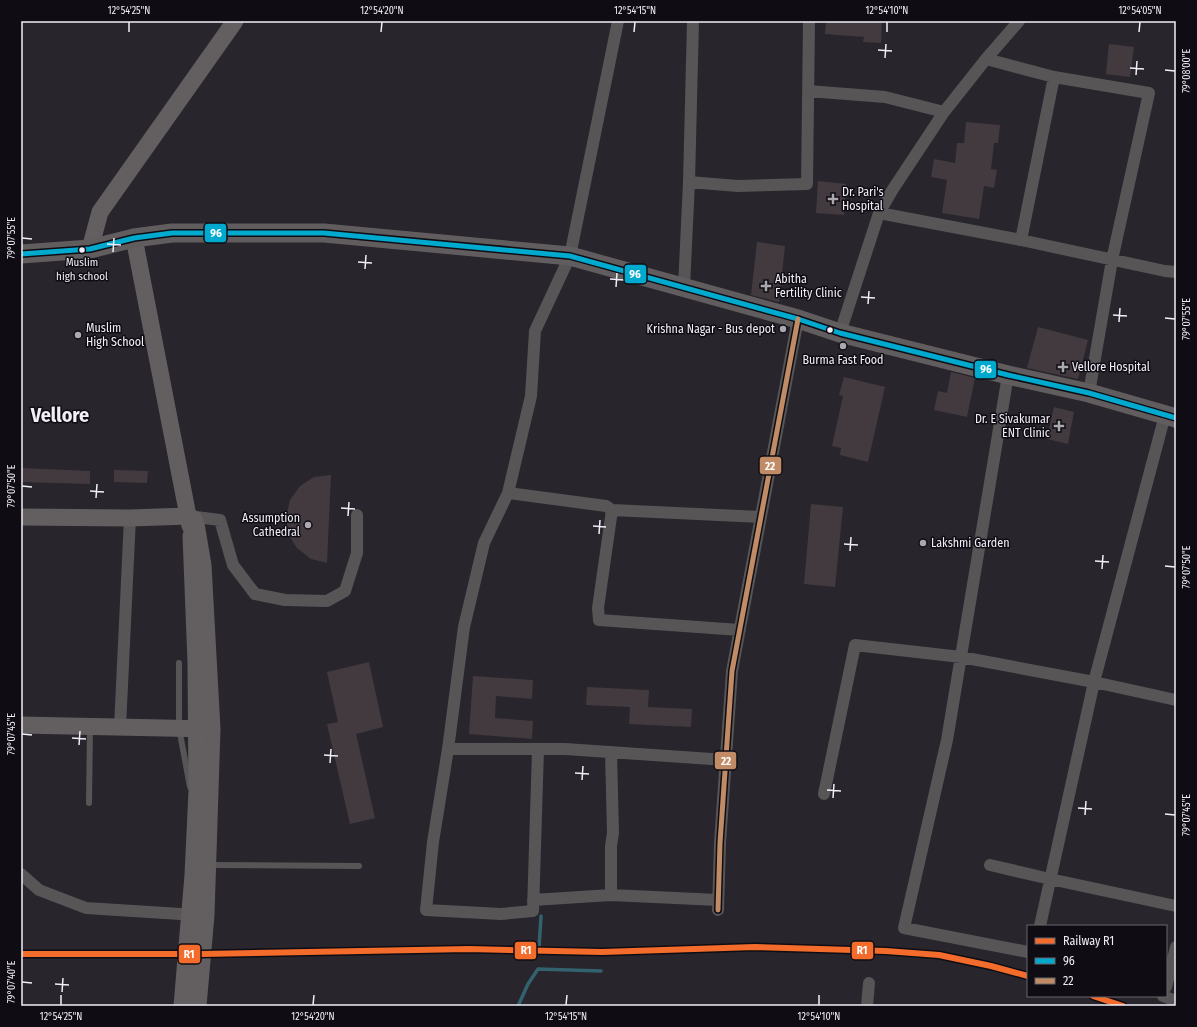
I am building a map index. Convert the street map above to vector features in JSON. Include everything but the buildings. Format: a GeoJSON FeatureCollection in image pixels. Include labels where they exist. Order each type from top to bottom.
{"type":"FeatureCollection","features":[{"type":"Feature","properties":{"kind":"main road"},"geometry":{"type":"LineString","coordinates":[[90,249],[100,212],[235,21]]}},
{"type":"Feature","properties":{"kind":"main road"},"geometry":{"type":"LineString","coordinates":[[21,254],[90,249],[134,238],[172,233],[324,233],[570,256],[798,319],[840,333],[1008,375],[1089,393],[1170,416]]}},
{"type":"Feature","properties":{"kind":"main road"},"geometry":{"type":"LineString","coordinates":[[134,238],[191,536],[196,662],[197,791],[193,875],[182,1006]]}},
{"type":"Feature","properties":{"kind":"main road"},"geometry":{"type":"LineString","coordinates":[[21,517],[130,518],[188,516],[194,519],[196,524],[203,565],[212,729],[206,915],[198,1006]]}},
{"type":"Feature","properties":{"kind":"main road"},"geometry":{"type":"LineString","coordinates":[[21,725],[212,729]]}},
{"type":"Feature","properties":{"kind":"street"},"geometry":{"type":"LineString","coordinates":[[538,750],[533,911],[501,914],[426,910],[433,842],[448,749],[466,619],[484,543],[508,493],[531,396],[535,331],[570,256],[618,21]]}},
{"type":"Feature","properties":{"kind":"street"},"geometry":{"type":"LineString","coordinates":[[684,287],[689,182],[693,21]]}},
{"type":"Feature","properties":{"kind":"street"},"geometry":{"type":"LineString","coordinates":[[689,182],[738,186],[807,184],[809,21]]}},
{"type":"Feature","properties":{"kind":"street"},"geometry":{"type":"LineString","coordinates":[[840,333],[879,213],[893,189],[944,112],[986,59],[1019,21]]}},
{"type":"Feature","properties":{"kind":"street"},"geometry":{"type":"LineString","coordinates":[[986,59],[1054,77],[1149,93],[1112,260],[1089,393]]}},
{"type":"Feature","properties":{"kind":"street"},"geometry":{"type":"LineString","coordinates":[[1021,240],[1054,77]]}},
{"type":"Feature","properties":{"kind":"street"},"geometry":{"type":"LineString","coordinates":[[808,91],[885,97],[944,112]]}},
{"type":"Feature","properties":{"kind":"street"},"geometry":{"type":"LineString","coordinates":[[879,213],[1021,240],[1164,271],[1176,272]]}},
{"type":"Feature","properties":{"kind":"street"},"geometry":{"type":"LineString","coordinates":[[533,900],[611,895],[718,905],[720,843],[732,671],[798,319]]}},
{"type":"Feature","properties":{"kind":"street"},"geometry":{"type":"LineString","coordinates":[[1008,375],[947,740],[904,928],[1027,952]]}},
{"type":"Feature","properties":{"kind":"street"},"geometry":{"type":"LineString","coordinates":[[1040,925],[1094,682],[1170,416]]}},
{"type":"Feature","properties":{"kind":"street"},"geometry":{"type":"LineString","coordinates":[[508,493],[606,506],[612,510],[761,517]]}},
{"type":"Feature","properties":{"kind":"street"},"geometry":{"type":"LineString","coordinates":[[612,510],[598,608],[599,620],[740,630]]}},
{"type":"Feature","properties":{"kind":"street"},"geometry":{"type":"LineString","coordinates":[[188,516],[220,520],[233,564],[255,594],[285,600],[327,601],[345,591],[357,553],[357,515]]}},
{"type":"Feature","properties":{"kind":"street"},"geometry":{"type":"LineString","coordinates":[[120,727],[130,518]]}},
{"type":"Feature","properties":{"kind":"street"},"geometry":{"type":"LineString","coordinates":[[824,794],[855,645],[960,657],[1094,682],[1176,700]]}},
{"type":"Feature","properties":{"kind":"street"},"geometry":{"type":"LineString","coordinates":[[448,749],[565,749],[726,760]]}},
{"type":"Feature","properties":{"kind":"street"},"geometry":{"type":"LineString","coordinates":[[611,752],[613,833],[611,846],[611,895]]}},
{"type":"Feature","properties":{"kind":"street"},"geometry":{"type":"LineString","coordinates":[[990,865],[1176,906]]}},
{"type":"Feature","properties":{"kind":"street"},"geometry":{"type":"LineString","coordinates":[[21,874],[39,890],[86,908],[206,915]]}},
{"type":"Feature","properties":{"kind":"street"},"geometry":{"type":"LineString","coordinates":[[1167,983],[1176,947]]}},
{"type":"Feature","properties":{"kind":"street"},"geometry":{"type":"LineString","coordinates":[[867,1006],[869,982]]}},
{"type":"Feature","properties":{"kind":"street"},"geometry":{"type":"LineString","coordinates":[[1166,997],[1176,1001]]}},
{"type":"Feature","properties":{"kind":"lane"},"geometry":{"type":"LineString","coordinates":[[180,663],[179,728],[190,788]]}},
{"type":"Feature","properties":{"kind":"lane"},"geometry":{"type":"LineString","coordinates":[[89,804],[90,727]]}},
{"type":"Feature","properties":{"kind":"lane"},"geometry":{"type":"LineString","coordinates":[[207,865],[359,866]]}},
{"type":"Feature","properties":{"kind":"waterway"},"geometry":{"type":"LineString","coordinates":[[539,948],[541,916]]}},
{"type":"Feature","properties":{"kind":"waterway"},"geometry":{"type":"LineString","coordinates":[[538,969],[601,971]]}},
{"type":"Feature","properties":{"kind":"waterway"},"geometry":{"type":"LineString","coordinates":[[518,1006],[528,984],[538,969]]}},
{"type":"Feature","properties":{"kind":"rail line","name":"R1"},"geometry":{"type":"LineString","coordinates":[[21,954],[202,954],[469,949],[602,952],[755,947],[886,951],[939,955],[991,966],[1027,976]]}},
{"type":"Feature","properties":{"kind":"rail line","name":"R1"},"geometry":{"type":"LineString","coordinates":[[1096,997],[1123,1006]]}},
{"type":"Feature","properties":{"kind":"transit line","name":"96"},"geometry":{"type":"LineString","coordinates":[[21,254],[90,249],[134,238],[172,233],[324,233],[570,256],[798,319],[840,333],[1008,375],[1089,393],[1176,418]]}},
{"type":"Feature","properties":{"kind":"transit line","name":"22"},"geometry":{"type":"LineString","coordinates":[[718,910],[720,843],[732,671],[798,319]]}},
{"type":"Feature","properties":{"kind":"place","name":"Dr. Pari's Hospital"},"geometry":{"type":"Point","coordinates":[833,199]}},
{"type":"Feature","properties":{"kind":"place","name":"Muslim high school"},"geometry":{"type":"Point","coordinates":[82,250]}},
{"type":"Feature","properties":{"kind":"place","name":"Abitha Fertility Clinic"},"geometry":{"type":"Point","coordinates":[766,286]}},
{"type":"Feature","properties":{"kind":"place","name":"Krishna Nagar - Bus depot"},"geometry":{"type":"Point","coordinates":[783,329]}},
{"type":"Feature","properties":{"kind":"place","name":"Muslim High School"},"geometry":{"type":"Point","coordinates":[78,335]}},
{"type":"Feature","properties":{"kind":"place","name":"Burma Fast Food"},"geometry":{"type":"Point","coordinates":[843,346]}},
{"type":"Feature","properties":{"kind":"place","name":"Vellore Hospital"},"geometry":{"type":"Point","coordinates":[1063,367]}},
{"type":"Feature","properties":{"kind":"place","name":"Dr. E Sivakumar ENT Clinic"},"geometry":{"type":"Point","coordinates":[1059,426]}},
{"type":"Feature","properties":{"kind":"place","name":"Assumption Cathedral"},"geometry":{"type":"Point","coordinates":[308,525]}},
{"type":"Feature","properties":{"kind":"place","name":"Lakshmi Garden"},"geometry":{"type":"Point","coordinates":[923,543]}},
{"type":"Feature","properties":{"kind":"district","name":"Vellore"},"geometry":{"type":"Point","coordinates":[60,415]}}]}
